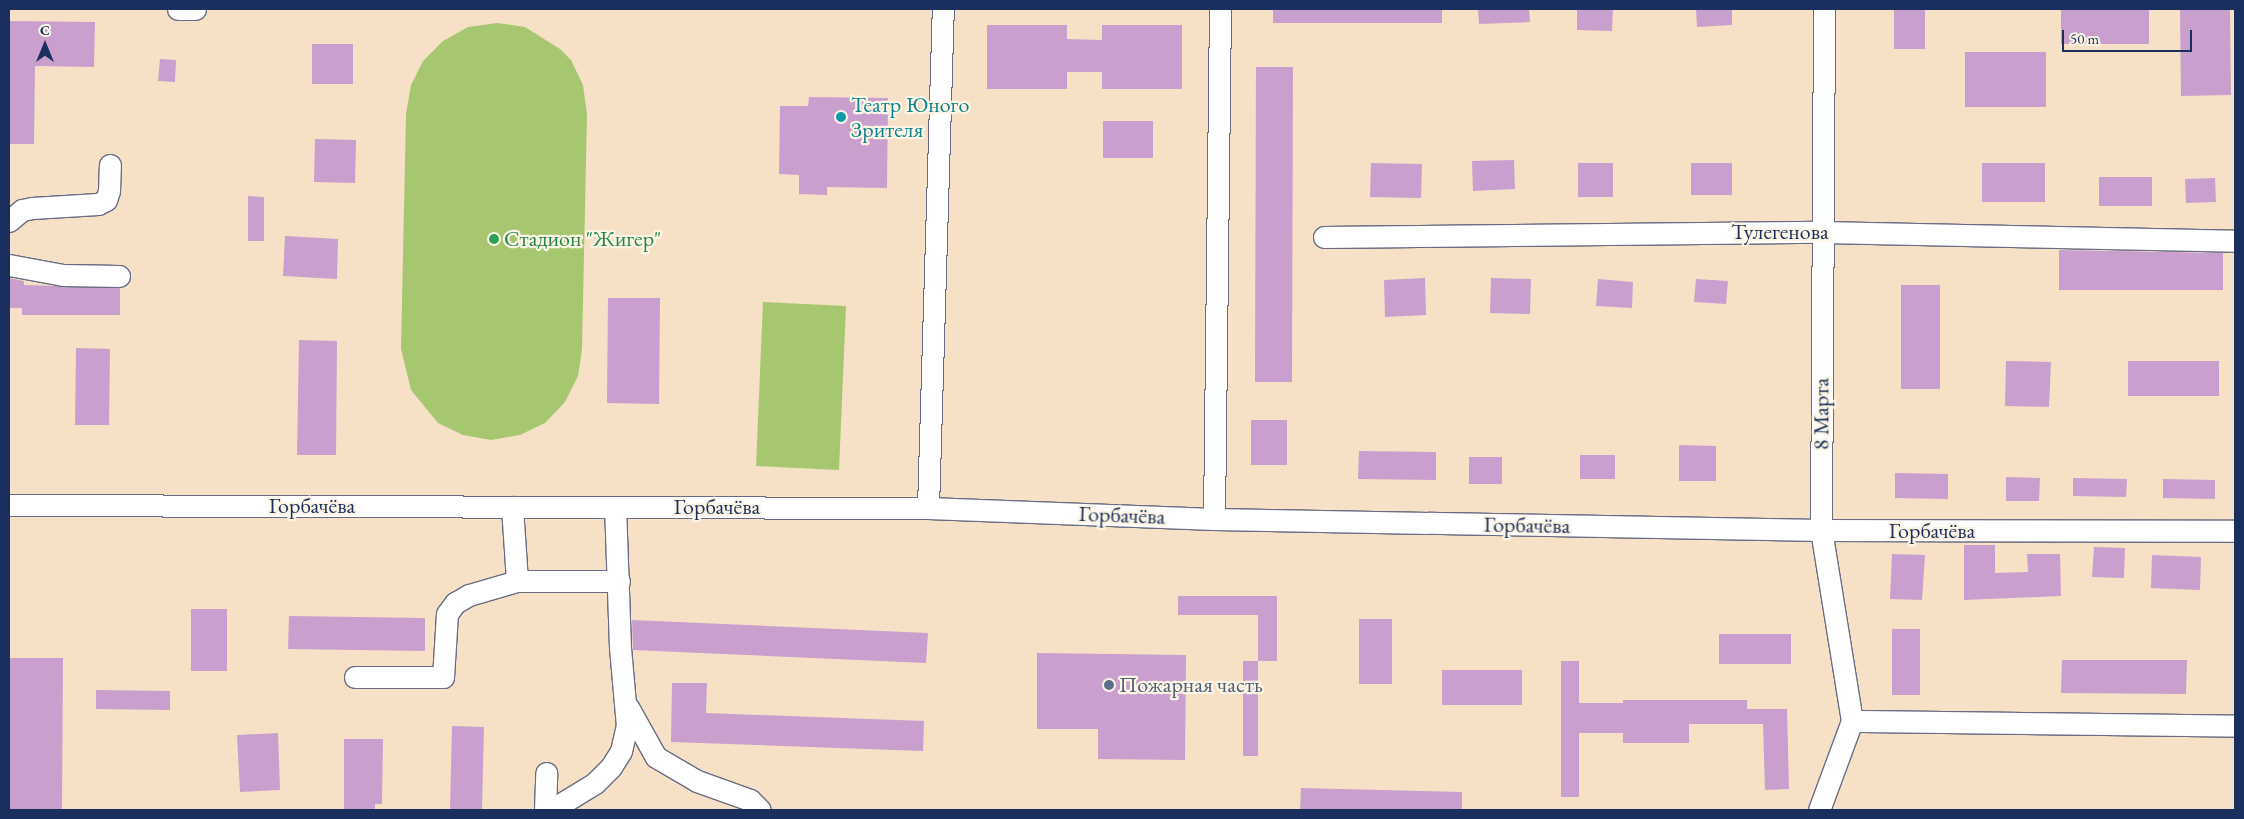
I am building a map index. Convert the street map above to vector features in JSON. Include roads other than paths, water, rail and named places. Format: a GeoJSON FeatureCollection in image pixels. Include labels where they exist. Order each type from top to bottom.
{"type":"FeatureCollection","features":[{"type":"Feature","properties":{"kind":"street"},"geometry":{"type":"LineString","coordinates":[[178,9],[195,9]]}},
{"type":"Feature","properties":{"kind":"street"},"geometry":{"type":"LineString","coordinates":[[928,508],[943,9]]}},
{"type":"Feature","properties":{"kind":"street"},"geometry":{"type":"LineString","coordinates":[[1214,519],[1220,9]]}},
{"type":"Feature","properties":{"kind":"street","name":"8 Марта"},"geometry":{"type":"LineString","coordinates":[[1819,810],[1852,721],[1822,530],[1821,232],[1824,9]]}},
{"type":"Feature","properties":{"kind":"street"},"geometry":{"type":"LineString","coordinates":[[9,221],[27,209],[98,204],[106,200],[109,191],[110,165]]}},
{"type":"Feature","properties":{"kind":"street","name":"Тулегенова"},"geometry":{"type":"LineString","coordinates":[[1324,237],[1821,232],[2235,240]]}},
{"type":"Feature","properties":{"kind":"street"},"geometry":{"type":"LineString","coordinates":[[9,265],[64,275],[119,276]]}},
{"type":"Feature","properties":{"kind":"street","name":"Горбачёва"},"geometry":{"type":"LineString","coordinates":[[9,505],[928,508],[1214,519],[1822,530],[2235,531]]}},
{"type":"Feature","properties":{"kind":"street"},"geometry":{"type":"LineString","coordinates":[[512,507],[517,580]]}},
{"type":"Feature","properties":{"kind":"street"},"geometry":{"type":"LineString","coordinates":[[551,810],[596,783],[611,767],[621,751],[627,726],[627,705],[620,655],[615,507]]}},
{"type":"Feature","properties":{"kind":"street"},"geometry":{"type":"LineString","coordinates":[[355,677],[443,677],[444,629],[447,614],[454,603],[517,580],[619,581]]}},
{"type":"Feature","properties":{"kind":"street"},"geometry":{"type":"LineString","coordinates":[[627,705],[656,758],[697,781],[750,800],[760,810]]}},
{"type":"Feature","properties":{"kind":"street"},"geometry":{"type":"LineString","coordinates":[[1852,721],[2235,726]]}},
{"type":"Feature","properties":{"kind":"street"},"geometry":{"type":"LineString","coordinates":[[545,810],[546,773]]}},
{"type":"Feature","properties":{"kind":"place","name":"Театр Юного Зрителя"},"geometry":{"type":"Point","coordinates":[841,117]}},
{"type":"Feature","properties":{"kind":"place","name":"Стадион \"Жигер\""},"geometry":{"type":"Point","coordinates":[494,239]}},
{"type":"Feature","properties":{"kind":"place","name":"Пожарная часть"},"geometry":{"type":"Point","coordinates":[1109,685]}}]}
